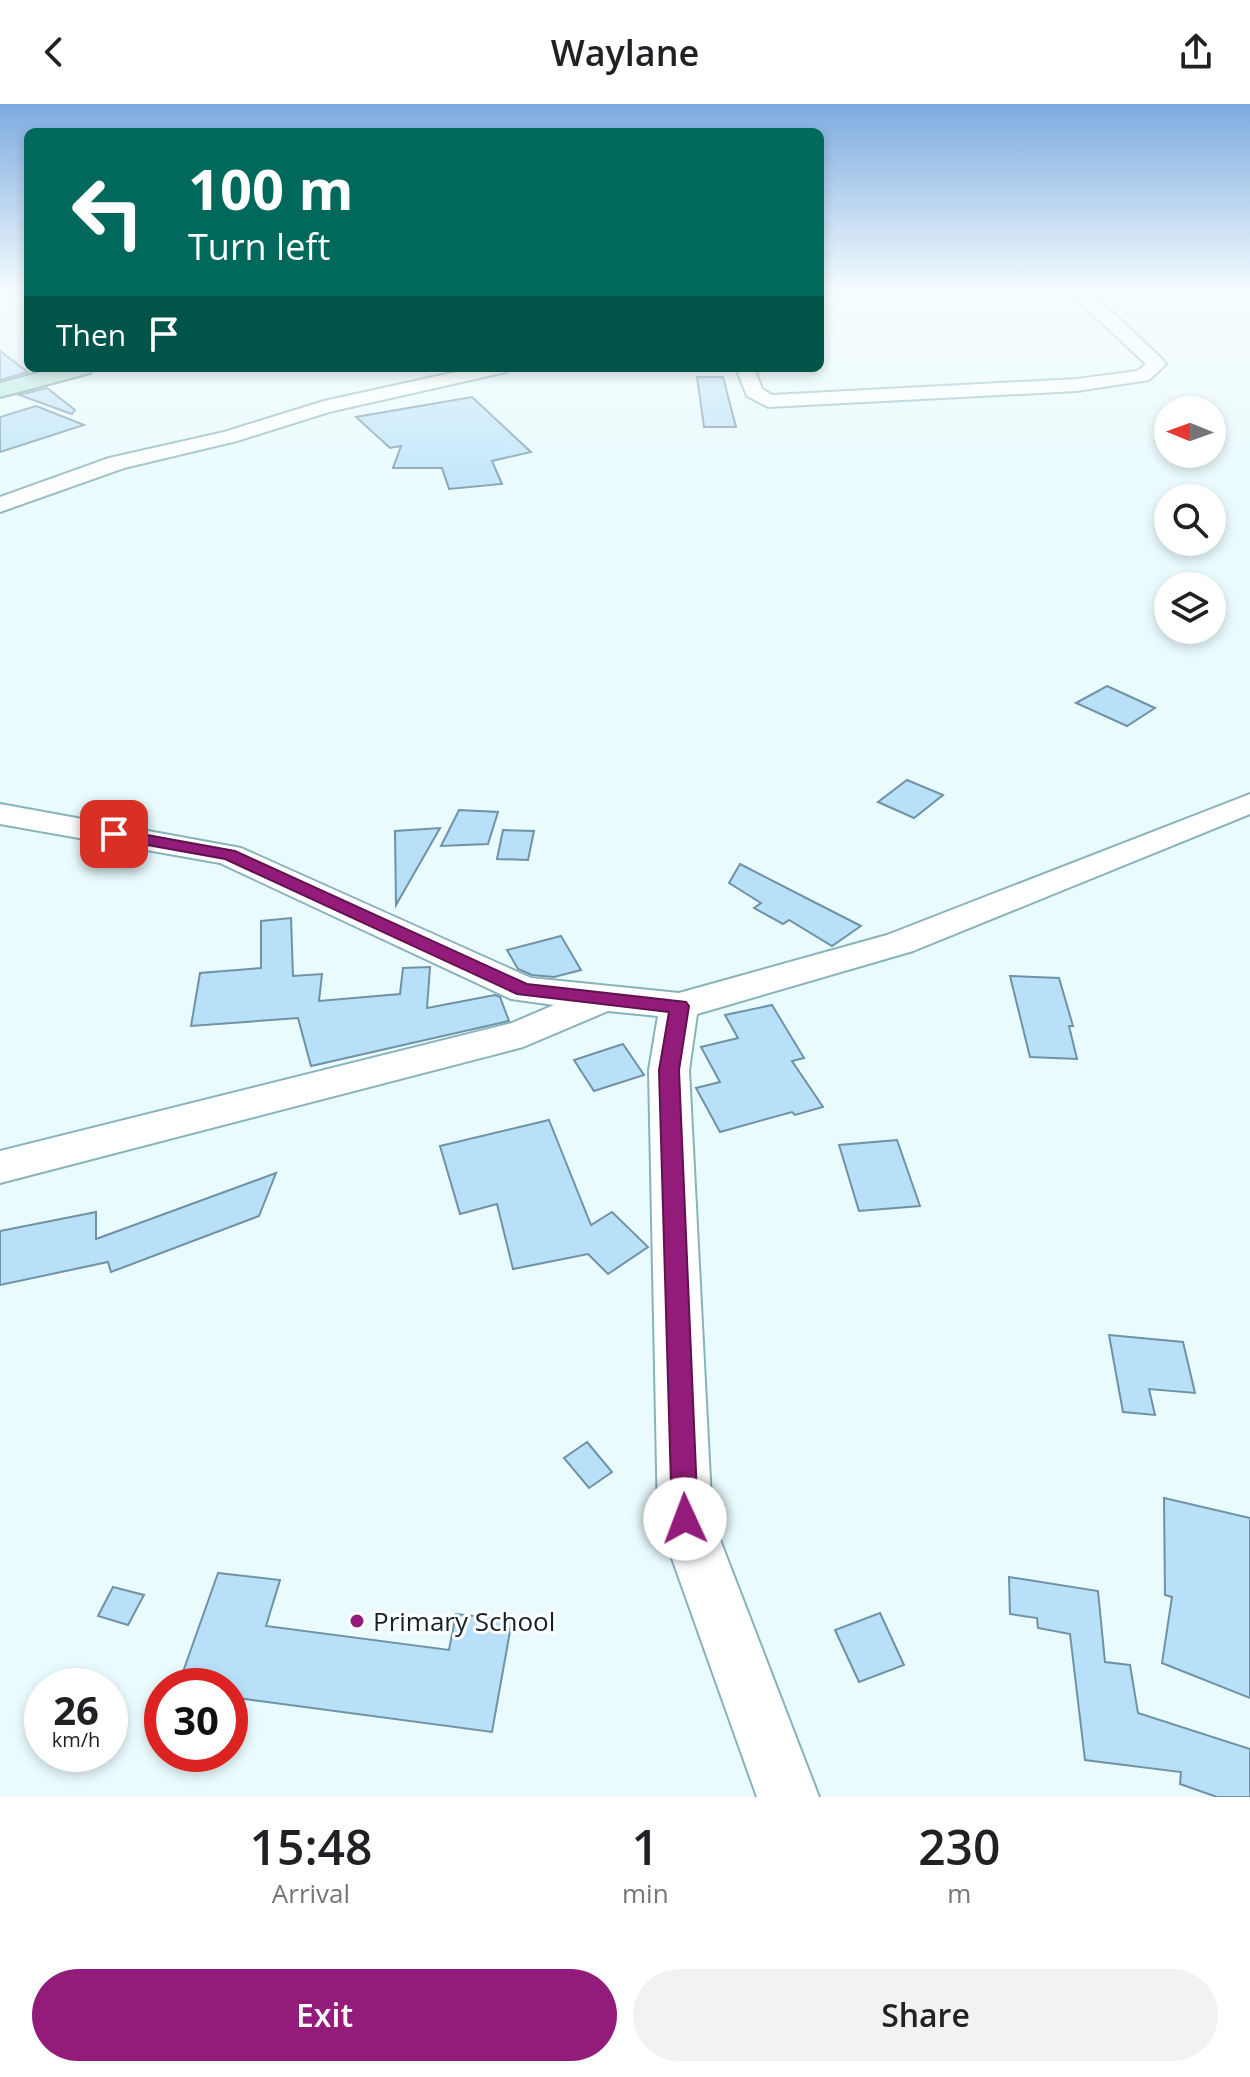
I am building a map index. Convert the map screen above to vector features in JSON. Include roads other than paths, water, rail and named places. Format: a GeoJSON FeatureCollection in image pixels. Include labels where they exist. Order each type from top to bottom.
{"type":"FeatureCollection","features":[{"type":"Feature","properties":{"kind":"main road"},"geometry":{"type":"LineString","coordinates":[[0,390],[63,373]]}},
{"type":"Feature","properties":{"kind":"street"},"geometry":{"type":"LineString","coordinates":[[0,505],[117,463],[230,437],[324,407],[477,373]]}},
{"type":"Feature","properties":{"kind":"street"},"geometry":{"type":"LineString","coordinates":[[747,373],[754,392],[768,401],[1077,385],[1146,373]]}},
{"type":"Feature","properties":{"kind":"street"},"geometry":{"type":"LineString","coordinates":[[0,814],[229,855],[524,990],[679,1006],[900,943],[1250,803]]}},
{"type":"Feature","properties":{"kind":"street"},"geometry":{"type":"LineString","coordinates":[[0,1167],[523,1034],[604,998]]}},
{"type":"Feature","properties":{"kind":"street"},"geometry":{"type":"LineString","coordinates":[[679,1006],[669,1070],[685,1519],[788,1797]]}},
{"type":"Feature","properties":{"kind":"place","name":"Primary School"},"geometry":{"type":"Point","coordinates":[357,1621]}}]}
